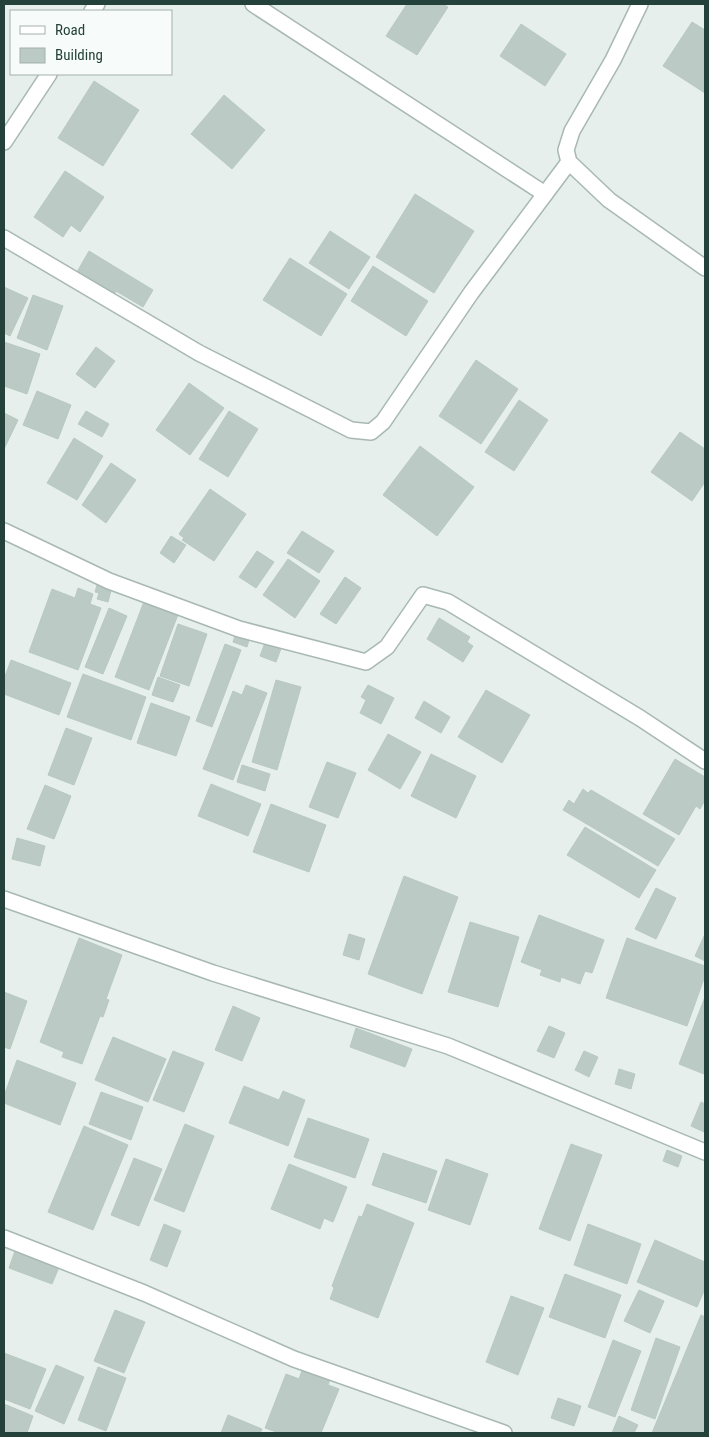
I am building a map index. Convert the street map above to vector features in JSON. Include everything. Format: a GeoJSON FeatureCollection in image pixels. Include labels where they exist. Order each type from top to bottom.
{"type":"FeatureCollection","features":[{"type":"Feature","properties":{"kind":"street"},"geometry":{"type":"LineString","coordinates":[[253,4],[545,194]]}},
{"type":"Feature","properties":{"kind":"street"},"geometry":{"type":"LineString","coordinates":[[640,4],[614,60],[572,131],[566,150],[569,162],[609,200],[705,268]]}},
{"type":"Feature","properties":{"kind":"street"},"geometry":{"type":"LineString","coordinates":[[4,142],[48,75]]}},
{"type":"Feature","properties":{"kind":"street"},"geometry":{"type":"LineString","coordinates":[[4,238],[199,353],[351,430],[371,432],[383,422],[471,293],[569,162]]}},
{"type":"Feature","properties":{"kind":"street"},"geometry":{"type":"LineString","coordinates":[[4,531],[109,581],[239,629],[366,662],[387,647],[423,595],[448,602],[640,718],[705,761]]}},
{"type":"Feature","properties":{"kind":"street"},"geometry":{"type":"LineString","coordinates":[[4,899],[213,973],[448,1046],[705,1152]]}},
{"type":"Feature","properties":{"kind":"street"},"geometry":{"type":"LineString","coordinates":[[4,1238],[144,1293],[294,1359],[504,1433]]}},
{"type":"Feature","properties":{"kind":"building"},"geometry":{"type":"Polygon","coordinates":[[[407,4],[443,4],[448,7],[417,55],[386,36],[407,4]]]}},
{"type":"Feature","properties":{"kind":"building"},"geometry":{"type":"Polygon","coordinates":[[[692,22],[705,30],[705,93],[663,66],[692,22]]]}},
{"type":"Feature","properties":{"kind":"building"},"geometry":{"type":"Polygon","coordinates":[[[521,24],[566,54],[545,86],[500,56],[521,24]]]}},
{"type":"Feature","properties":{"kind":"building"},"geometry":{"type":"Polygon","coordinates":[[[94,81],[139,110],[103,166],[58,138],[94,81]]]}},
{"type":"Feature","properties":{"kind":"building"},"geometry":{"type":"Polygon","coordinates":[[[224,95],[265,130],[232,169],[191,134],[224,95]]]}},
{"type":"Feature","properties":{"kind":"building"},"geometry":{"type":"Polygon","coordinates":[[[65,171],[104,197],[80,232],[71,225],[63,237],[34,217],[65,171]]]}},
{"type":"Feature","properties":{"kind":"building"},"geometry":{"type":"Polygon","coordinates":[[[415,194],[474,231],[434,293],[376,257],[415,194]]]}},
{"type":"Feature","properties":{"kind":"building"},"geometry":{"type":"Polygon","coordinates":[[[330,231],[370,257],[349,289],[309,263],[330,231]]]}},
{"type":"Feature","properties":{"kind":"building"},"geometry":{"type":"Polygon","coordinates":[[[89,251],[153,290],[143,307],[116,291],[114,295],[77,272],[89,251]]]}},
{"type":"Feature","properties":{"kind":"building"},"geometry":{"type":"Polygon","coordinates":[[[290,258],[347,294],[321,336],[263,300],[290,258]]]}},
{"type":"Feature","properties":{"kind":"building"},"geometry":{"type":"Polygon","coordinates":[[[373,266],[428,301],[406,336],[351,301],[373,266]]]}},
{"type":"Feature","properties":{"kind":"building"},"geometry":{"type":"Polygon","coordinates":[[[4,287],[28,298],[10,336],[4,333],[4,287]]]}},
{"type":"Feature","properties":{"kind":"building"},"geometry":{"type":"Polygon","coordinates":[[[33,295],[63,306],[47,350],[17,338],[33,295]]]}},
{"type":"Feature","properties":{"kind":"building"},"geometry":{"type":"Polygon","coordinates":[[[4,342],[40,354],[27,394],[4,386],[4,342]]]}},
{"type":"Feature","properties":{"kind":"building"},"geometry":{"type":"Polygon","coordinates":[[[96,347],[115,361],[95,388],[76,374],[96,347]]]}},
{"type":"Feature","properties":{"kind":"building"},"geometry":{"type":"Polygon","coordinates":[[[476,360],[518,389],[481,444],[439,416],[476,360]]]}},
{"type":"Feature","properties":{"kind":"building"},"geometry":{"type":"Polygon","coordinates":[[[189,383],[224,408],[190,455],[156,430],[189,383]]]}},
{"type":"Feature","properties":{"kind":"building"},"geometry":{"type":"Polygon","coordinates":[[[37,391],[71,405],[58,439],[23,425],[37,391]]]}},
{"type":"Feature","properties":{"kind":"building"},"geometry":{"type":"Polygon","coordinates":[[[519,400],[548,420],[514,471],[485,452],[519,400]]]}},
{"type":"Feature","properties":{"kind":"building"},"geometry":{"type":"Polygon","coordinates":[[[86,411],[109,424],[102,437],[78,424],[86,411]]]}},
{"type":"Feature","properties":{"kind":"building"},"geometry":{"type":"Polygon","coordinates":[[[229,411],[258,429],[228,477],[199,459],[229,411]]]}},
{"type":"Feature","properties":{"kind":"building"},"geometry":{"type":"Polygon","coordinates":[[[4,413],[18,420],[4,449],[4,413]]]}},
{"type":"Feature","properties":{"kind":"building"},"geometry":{"type":"Polygon","coordinates":[[[680,432],[705,449],[705,482],[692,501],[651,472],[680,432]]]}},
{"type":"Feature","properties":{"kind":"building"},"geometry":{"type":"Polygon","coordinates":[[[74,438],[103,456],[77,500],[47,483],[74,438]]]}},
{"type":"Feature","properties":{"kind":"building"},"geometry":{"type":"Polygon","coordinates":[[[420,446],[474,487],[437,536],[383,495],[420,446]]]}},
{"type":"Feature","properties":{"kind":"building"},"geometry":{"type":"Polygon","coordinates":[[[111,463],[136,480],[106,523],[82,505],[111,463]]]}},
{"type":"Feature","properties":{"kind":"building"},"geometry":{"type":"Polygon","coordinates":[[[210,489],[246,514],[214,561],[182,540],[184,538],[179,534],[210,489]]]}},
{"type":"Feature","properties":{"kind":"building"},"geometry":{"type":"Polygon","coordinates":[[[302,531],[334,551],[319,573],[287,553],[302,531]]]}},
{"type":"Feature","properties":{"kind":"building"},"geometry":{"type":"Polygon","coordinates":[[[171,536],[186,545],[174,563],[160,553],[171,536]]]}},
{"type":"Feature","properties":{"kind":"building"},"geometry":{"type":"Polygon","coordinates":[[[257,551],[274,562],[256,588],[239,577],[257,551]]]}},
{"type":"Feature","properties":{"kind":"building"},"geometry":{"type":"Polygon","coordinates":[[[288,559],[320,581],[295,618],[263,595],[288,559]]]}},
{"type":"Feature","properties":{"kind":"building"},"geometry":{"type":"Polygon","coordinates":[[[101,571],[115,575],[108,602],[97,599],[99,593],[95,592],[101,571]]]}},
{"type":"Feature","properties":{"kind":"building"},"geometry":{"type":"Polygon","coordinates":[[[345,577],[361,588],[336,624],[320,614],[345,577]]]}},
{"type":"Feature","properties":{"kind":"building"},"geometry":{"type":"Polygon","coordinates":[[[78,588],[93,594],[90,604],[101,608],[78,670],[29,652],[52,589],[75,598],[78,588]]]}},
{"type":"Feature","properties":{"kind":"building"},"geometry":{"type":"Polygon","coordinates":[[[145,599],[179,612],[149,690],[115,677],[145,599]]]}},
{"type":"Feature","properties":{"kind":"building"},"geometry":{"type":"Polygon","coordinates":[[[109,608],[127,616],[103,674],[85,667],[109,608]]]}},
{"type":"Feature","properties":{"kind":"building"},"geometry":{"type":"Polygon","coordinates":[[[439,618],[470,637],[467,642],[473,646],[463,662],[427,639],[439,618]]]}},
{"type":"Feature","properties":{"kind":"building"},"geometry":{"type":"Polygon","coordinates":[[[178,624],[207,634],[189,686],[160,676],[178,624]]]}},
{"type":"Feature","properties":{"kind":"building"},"geometry":{"type":"Polygon","coordinates":[[[237,629],[251,633],[247,647],[233,642],[237,629]]]}},
{"type":"Feature","properties":{"kind":"building"},"geometry":{"type":"Polygon","coordinates":[[[266,640],[282,646],[276,662],[260,656],[266,640]]]}},
{"type":"Feature","properties":{"kind":"building"},"geometry":{"type":"Polygon","coordinates":[[[225,644],[241,650],[212,727],[196,721],[225,644]]]}},
{"type":"Feature","properties":{"kind":"building"},"geometry":{"type":"Polygon","coordinates":[[[11,660],[71,683],[59,715],[4,694],[4,679],[11,660]]]}},
{"type":"Feature","properties":{"kind":"building"},"geometry":{"type":"Polygon","coordinates":[[[83,674],[146,697],[131,740],[67,717],[83,674]]]}},
{"type":"Feature","properties":{"kind":"building"},"geometry":{"type":"Polygon","coordinates":[[[158,677],[180,685],[173,702],[152,695],[158,677]]]}},
{"type":"Feature","properties":{"kind":"building"},"geometry":{"type":"Polygon","coordinates":[[[276,680],[301,687],[277,770],[252,762],[276,680]]]}},
{"type":"Feature","properties":{"kind":"building"},"geometry":{"type":"Polygon","coordinates":[[[246,685],[267,693],[233,780],[203,769],[233,691],[242,695],[246,685]]]}},
{"type":"Feature","properties":{"kind":"building"},"geometry":{"type":"Polygon","coordinates":[[[368,685],[394,698],[381,724],[360,713],[366,700],[361,697],[368,685]]]}},
{"type":"Feature","properties":{"kind":"building"},"geometry":{"type":"Polygon","coordinates":[[[486,690],[530,715],[502,763],[458,737],[486,690]]]}},
{"type":"Feature","properties":{"kind":"building"},"geometry":{"type":"Polygon","coordinates":[[[424,701],[450,717],[441,733],[415,718],[424,701]]]}},
{"type":"Feature","properties":{"kind":"building"},"geometry":{"type":"Polygon","coordinates":[[[151,703],[190,717],[176,756],[137,743],[151,703]]]}},
{"type":"Feature","properties":{"kind":"building"},"geometry":{"type":"Polygon","coordinates":[[[66,728],[92,738],[74,785],[48,775],[66,728]]]}},
{"type":"Feature","properties":{"kind":"building"},"geometry":{"type":"Polygon","coordinates":[[[388,734],[421,752],[400,789],[368,770],[388,734]]]}},
{"type":"Feature","properties":{"kind":"building"},"geometry":{"type":"Polygon","coordinates":[[[431,754],[476,776],[456,818],[411,796],[431,754]]]}},
{"type":"Feature","properties":{"kind":"building"},"geometry":{"type":"Polygon","coordinates":[[[675,759],[705,777],[705,800],[700,809],[696,806],[679,835],[643,814],[675,759]]]}},
{"type":"Feature","properties":{"kind":"building"},"geometry":{"type":"Polygon","coordinates":[[[327,762],[356,773],[338,818],[309,807],[327,762]]]}},
{"type":"Feature","properties":{"kind":"building"},"geometry":{"type":"Polygon","coordinates":[[[242,765],[270,774],[265,791],[237,782],[242,765]]]}},
{"type":"Feature","properties":{"kind":"building"},"geometry":{"type":"Polygon","coordinates":[[[211,784],[261,804],[248,836],[198,816],[211,784]]]}},
{"type":"Feature","properties":{"kind":"building"},"geometry":{"type":"Polygon","coordinates":[[[45,785],[71,796],[54,839],[27,829],[45,785]]]}},
{"type":"Feature","properties":{"kind":"building"},"geometry":{"type":"Polygon","coordinates":[[[583,789],[588,793],[591,790],[675,839],[658,866],[563,810],[569,800],[574,804],[583,789]]]}},
{"type":"Feature","properties":{"kind":"building"},"geometry":{"type":"Polygon","coordinates":[[[271,804],[326,825],[309,872],[253,852],[271,804]]]}},
{"type":"Feature","properties":{"kind":"building"},"geometry":{"type":"Polygon","coordinates":[[[585,827],[656,870],[639,898],[567,855],[585,827]]]}},
{"type":"Feature","properties":{"kind":"building"},"geometry":{"type":"Polygon","coordinates":[[[17,838],[45,846],[40,866],[12,859],[17,838]]]}},
{"type":"Feature","properties":{"kind":"building"},"geometry":{"type":"Polygon","coordinates":[[[404,876],[458,897],[422,994],[368,974],[404,876]]]}},
{"type":"Feature","properties":{"kind":"building"},"geometry":{"type":"Polygon","coordinates":[[[656,888],[676,898],[656,939],[635,929],[656,888]]]}},
{"type":"Feature","properties":{"kind":"building"},"geometry":{"type":"Polygon","coordinates":[[[539,915],[604,940],[592,973],[585,971],[580,984],[561,977],[560,982],[540,975],[542,970],[521,962],[539,915]]]}},
{"type":"Feature","properties":{"kind":"building"},"geometry":{"type":"Polygon","coordinates":[[[470,922],[519,937],[498,1007],[448,992],[470,922]]]}},
{"type":"Feature","properties":{"kind":"building"},"geometry":{"type":"Polygon","coordinates":[[[349,934],[365,939],[359,960],[343,955],[349,934]]]}},
{"type":"Feature","properties":{"kind":"building"},"geometry":{"type":"Polygon","coordinates":[[[705,934],[705,961],[695,956],[705,934]]]}},
{"type":"Feature","properties":{"kind":"building"},"geometry":{"type":"Polygon","coordinates":[[[79,938],[122,955],[106,999],[109,1000],[103,1017],[100,1016],[82,1064],[62,1057],[64,1052],[40,1042],[79,938]]]}},
{"type":"Feature","properties":{"kind":"building"},"geometry":{"type":"Polygon","coordinates":[[[627,938],[705,966],[705,976],[687,1026],[606,998],[627,938]]]}},
{"type":"Feature","properties":{"kind":"building"},"geometry":{"type":"Polygon","coordinates":[[[4,992],[27,1001],[10,1049],[4,1047],[4,992]]]}},
{"type":"Feature","properties":{"kind":"building"},"geometry":{"type":"Polygon","coordinates":[[[705,997],[705,1070],[704,1074],[679,1064],[705,997]]]}},
{"type":"Feature","properties":{"kind":"building"},"geometry":{"type":"Polygon","coordinates":[[[233,1006],[260,1018],[242,1061],[215,1050],[233,1006]]]}},
{"type":"Feature","properties":{"kind":"building"},"geometry":{"type":"Polygon","coordinates":[[[549,1026],[565,1033],[554,1058],[537,1051],[549,1026]]]}},
{"type":"Feature","properties":{"kind":"building"},"geometry":{"type":"Polygon","coordinates":[[[356,1028],[412,1049],[405,1067],[350,1047],[356,1028]]]}},
{"type":"Feature","properties":{"kind":"building"},"geometry":{"type":"Polygon","coordinates":[[[113,1037],[166,1059],[148,1102],[95,1080],[113,1037]]]}},
{"type":"Feature","properties":{"kind":"building"},"geometry":{"type":"Polygon","coordinates":[[[173,1051],[204,1063],[184,1112],[153,1100],[173,1051]]]}},
{"type":"Feature","properties":{"kind":"building"},"geometry":{"type":"Polygon","coordinates":[[[584,1051],[598,1057],[589,1077],[575,1070],[584,1051]]]}},
{"type":"Feature","properties":{"kind":"building"},"geometry":{"type":"Polygon","coordinates":[[[17,1060],[76,1083],[60,1125],[4,1103],[4,1096],[17,1060]]]}},
{"type":"Feature","properties":{"kind":"building"},"geometry":{"type":"Polygon","coordinates":[[[619,1069],[635,1074],[631,1089],[615,1084],[619,1069]]]}},
{"type":"Feature","properties":{"kind":"building"},"geometry":{"type":"Polygon","coordinates":[[[244,1086],[279,1100],[283,1091],[305,1100],[288,1146],[229,1123],[244,1086]]]}},
{"type":"Feature","properties":{"kind":"building"},"geometry":{"type":"Polygon","coordinates":[[[101,1092],[143,1107],[131,1140],[89,1124],[101,1092]]]}},
{"type":"Feature","properties":{"kind":"building"},"geometry":{"type":"Polygon","coordinates":[[[701,1102],[705,1104],[704,1132],[691,1126],[701,1102]]]}},
{"type":"Feature","properties":{"kind":"building"},"geometry":{"type":"Polygon","coordinates":[[[308,1118],[369,1139],[355,1178],[294,1157],[308,1118]]]}},
{"type":"Feature","properties":{"kind":"building"},"geometry":{"type":"Polygon","coordinates":[[[185,1124],[214,1136],[184,1212],[154,1200],[185,1124]]]}},
{"type":"Feature","properties":{"kind":"building"},"geometry":{"type":"Polygon","coordinates":[[[84,1126],[128,1145],[93,1230],[48,1212],[84,1126]]]}},
{"type":"Feature","properties":{"kind":"building"},"geometry":{"type":"Polygon","coordinates":[[[571,1144],[602,1155],[570,1241],[539,1229],[571,1144]]]}},
{"type":"Feature","properties":{"kind":"building"},"geometry":{"type":"Polygon","coordinates":[[[667,1150],[682,1156],[678,1167],[663,1161],[667,1150]]]}},
{"type":"Feature","properties":{"kind":"building"},"geometry":{"type":"Polygon","coordinates":[[[383,1153],[437,1171],[426,1203],[372,1185],[383,1153]]]}},
{"type":"Feature","properties":{"kind":"building"},"geometry":{"type":"Polygon","coordinates":[[[134,1158],[162,1169],[139,1226],[111,1215],[134,1158]]]}},
{"type":"Feature","properties":{"kind":"building"},"geometry":{"type":"Polygon","coordinates":[[[446,1159],[488,1174],[470,1225],[428,1210],[446,1159]]]}},
{"type":"Feature","properties":{"kind":"building"},"geometry":{"type":"Polygon","coordinates":[[[289,1164],[347,1187],[333,1222],[324,1218],[320,1229],[271,1209],[289,1164]]]}},
{"type":"Feature","properties":{"kind":"building"},"geometry":{"type":"Polygon","coordinates":[[[367,1204],[414,1223],[378,1318],[330,1299],[334,1288],[332,1286],[359,1216],[362,1217],[367,1204]]]}},
{"type":"Feature","properties":{"kind":"building"},"geometry":{"type":"Polygon","coordinates":[[[164,1224],[181,1231],[167,1267],[150,1260],[164,1224]]]}},
{"type":"Feature","properties":{"kind":"building"},"geometry":{"type":"Polygon","coordinates":[[[588,1224],[641,1244],[627,1284],[574,1265],[588,1224]]]}},
{"type":"Feature","properties":{"kind":"building"},"geometry":{"type":"Polygon","coordinates":[[[655,1240],[705,1262],[705,1289],[697,1307],[637,1282],[655,1240]]]}},
{"type":"Feature","properties":{"kind":"building"},"geometry":{"type":"Polygon","coordinates":[[[16,1248],[60,1265],[52,1284],[9,1268],[16,1248]]]}},
{"type":"Feature","properties":{"kind":"building"},"geometry":{"type":"Polygon","coordinates":[[[565,1274],[621,1295],[605,1338],[549,1317],[565,1274]]]}},
{"type":"Feature","properties":{"kind":"building"},"geometry":{"type":"Polygon","coordinates":[[[639,1290],[664,1301],[650,1333],[624,1321],[639,1290]]]}},
{"type":"Feature","properties":{"kind":"building"},"geometry":{"type":"Polygon","coordinates":[[[511,1296],[544,1308],[518,1375],[486,1362],[511,1296]]]}},
{"type":"Feature","properties":{"kind":"building"},"geometry":{"type":"Polygon","coordinates":[[[115,1310],[145,1322],[124,1373],[94,1361],[115,1310]]]}},
{"type":"Feature","properties":{"kind":"building"},"geometry":{"type":"Polygon","coordinates":[[[701,1315],[705,1317],[705,1433],[652,1433],[701,1315]]]}},
{"type":"Feature","properties":{"kind":"building"},"geometry":{"type":"Polygon","coordinates":[[[656,1338],[680,1347],[655,1419],[631,1410],[656,1338]]]}},
{"type":"Feature","properties":{"kind":"building"},"geometry":{"type":"Polygon","coordinates":[[[613,1340],[641,1351],[615,1417],[588,1407],[613,1340]]]}},
{"type":"Feature","properties":{"kind":"building"},"geometry":{"type":"Polygon","coordinates":[[[4,1353],[46,1369],[30,1409],[4,1399],[4,1353]]]}},
{"type":"Feature","properties":{"kind":"building"},"geometry":{"type":"Polygon","coordinates":[[[56,1365],[84,1377],[64,1424],[35,1411],[56,1365]]]}},
{"type":"Feature","properties":{"kind":"building"},"geometry":{"type":"Polygon","coordinates":[[[98,1367],[126,1378],[106,1431],[78,1420],[98,1367]]]}},
{"type":"Feature","properties":{"kind":"building"},"geometry":{"type":"Polygon","coordinates":[[[303,1368],[330,1379],[328,1385],[339,1389],[321,1433],[279,1433],[265,1428],[286,1374],[299,1379],[303,1368]]]}},
{"type":"Feature","properties":{"kind":"building"},"geometry":{"type":"Polygon","coordinates":[[[558,1398],[581,1406],[574,1426],[551,1418],[558,1398]]]}},
{"type":"Feature","properties":{"kind":"building"},"geometry":{"type":"Polygon","coordinates":[[[4,1404],[33,1416],[27,1433],[4,1433],[4,1404]]]}},
{"type":"Feature","properties":{"kind":"building"},"geometry":{"type":"Polygon","coordinates":[[[228,1415],[262,1429],[260,1433],[221,1433],[228,1415]]]}},
{"type":"Feature","properties":{"kind":"building"},"geometry":{"type":"Polygon","coordinates":[[[619,1416],[638,1425],[634,1433],[612,1433],[619,1416]]]}}]}
